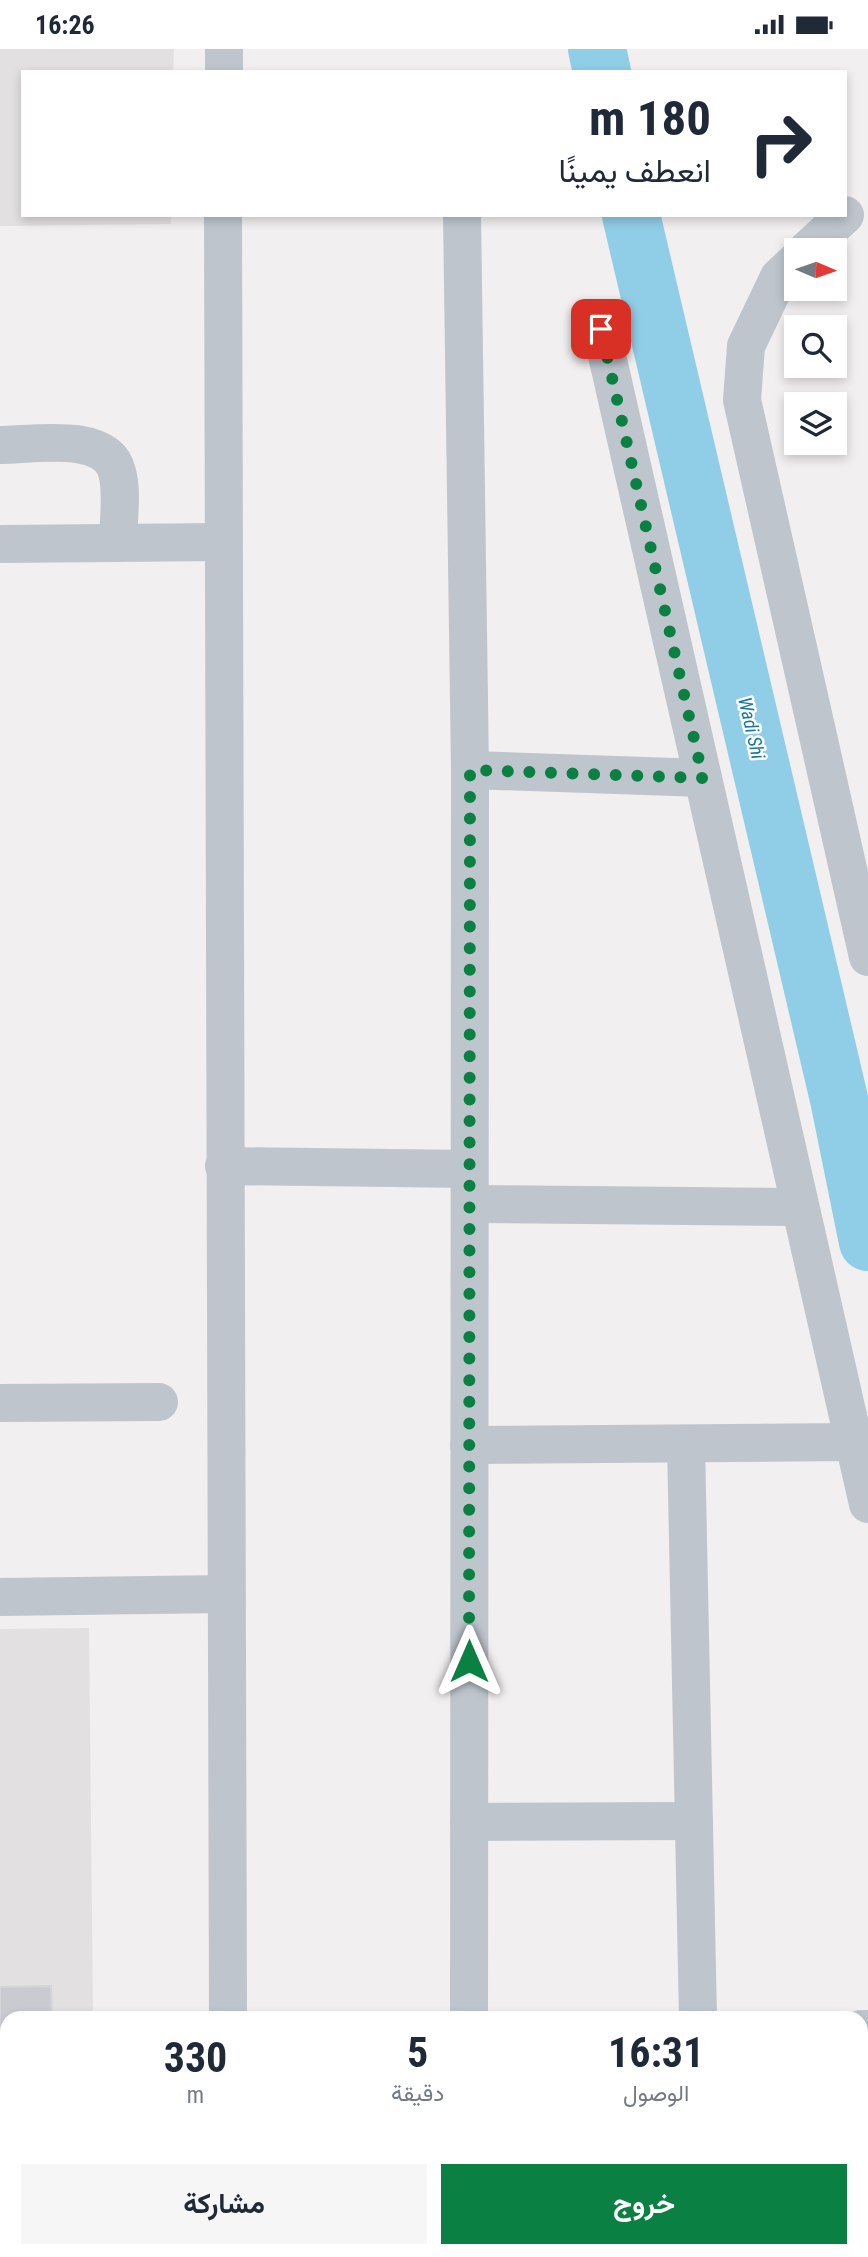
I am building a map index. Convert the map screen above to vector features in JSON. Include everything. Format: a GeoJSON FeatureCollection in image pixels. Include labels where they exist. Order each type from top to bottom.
{"type":"FeatureCollection","features":[{"type":"Feature","properties":{"kind":"street"},"geometry":{"type":"LineString","coordinates":[[224,49],[224,70]]}},
{"type":"Feature","properties":{"kind":"street"},"geometry":{"type":"LineString","coordinates":[[223,217],[228,2011]]}},
{"type":"Feature","properties":{"kind":"street"},"geometry":{"type":"LineString","coordinates":[[461,217],[470,770],[468,2011]]}},
{"type":"Feature","properties":{"kind":"street"},"geometry":{"type":"LineString","coordinates":[[821,238],[845,217]]}},
{"type":"Feature","properties":{"kind":"street"},"geometry":{"type":"LineString","coordinates":[[784,272],[779,277],[746,347],[742,400],[858,862],[868,957]]}},
{"type":"Feature","properties":{"kind":"street"},"geometry":{"type":"LineString","coordinates":[[601,329],[868,1504]]}},
{"type":"Feature","properties":{"kind":"street"},"geometry":{"type":"LineString","coordinates":[[0,445],[89,445],[107,455],[117,473],[118,543]]}},
{"type":"Feature","properties":{"kind":"street"},"geometry":{"type":"LineString","coordinates":[[0,544],[222,542]]}},
{"type":"Feature","properties":{"kind":"street"},"geometry":{"type":"LineString","coordinates":[[470,770],[703,778]]}},
{"type":"Feature","properties":{"kind":"street"},"geometry":{"type":"LineString","coordinates":[[224,1166],[470,1187],[800,1207]]}},
{"type":"Feature","properties":{"kind":"street"},"geometry":{"type":"LineString","coordinates":[[0,1403],[159,1402]]}},
{"type":"Feature","properties":{"kind":"street"},"geometry":{"type":"LineString","coordinates":[[469,1445],[854,1442]]}},
{"type":"Feature","properties":{"kind":"street"},"geometry":{"type":"LineString","coordinates":[[686,1444],[698,2011]]}},
{"type":"Feature","properties":{"kind":"street"},"geometry":{"type":"LineString","coordinates":[[0,1597],[226,1594]]}},
{"type":"Feature","properties":{"kind":"street"},"geometry":{"type":"LineString","coordinates":[[469,1822],[694,1821]]}},
{"type":"Feature","properties":{"kind":"shaded area"},"geometry":{"type":"Polygon","coordinates":[[[0,49],[174,49],[173,70],[21,70],[21,217],[171,217],[171,224],[0,226],[0,49]]]}},
{"type":"Feature","properties":{"kind":"shaded area"},"geometry":{"type":"Polygon","coordinates":[[[89,1628],[93,2011],[0,2011],[0,1629],[89,1628]]]}},
{"type":"Feature","properties":{"kind":"building"},"geometry":{"type":"Polygon","coordinates":[[[51,1986],[52,2011],[0,2011],[0,1987],[51,1986]]]}},
{"type":"Feature","properties":{"kind":"waterway","name":"Wadi Shi"},"geometry":{"type":"LineString","coordinates":[[597,49],[602,70]]}},
{"type":"Feature","properties":{"kind":"waterway","name":"Wadi Shi"},"geometry":{"type":"LineString","coordinates":[[631,217],[839,1099],[868,1242]]}},
{"type":"Feature","properties":{"kind":"route"},"geometry":{"type":"LineString","coordinates":[[469,1661],[470,770],[703,778],[601,329]]}}]}
